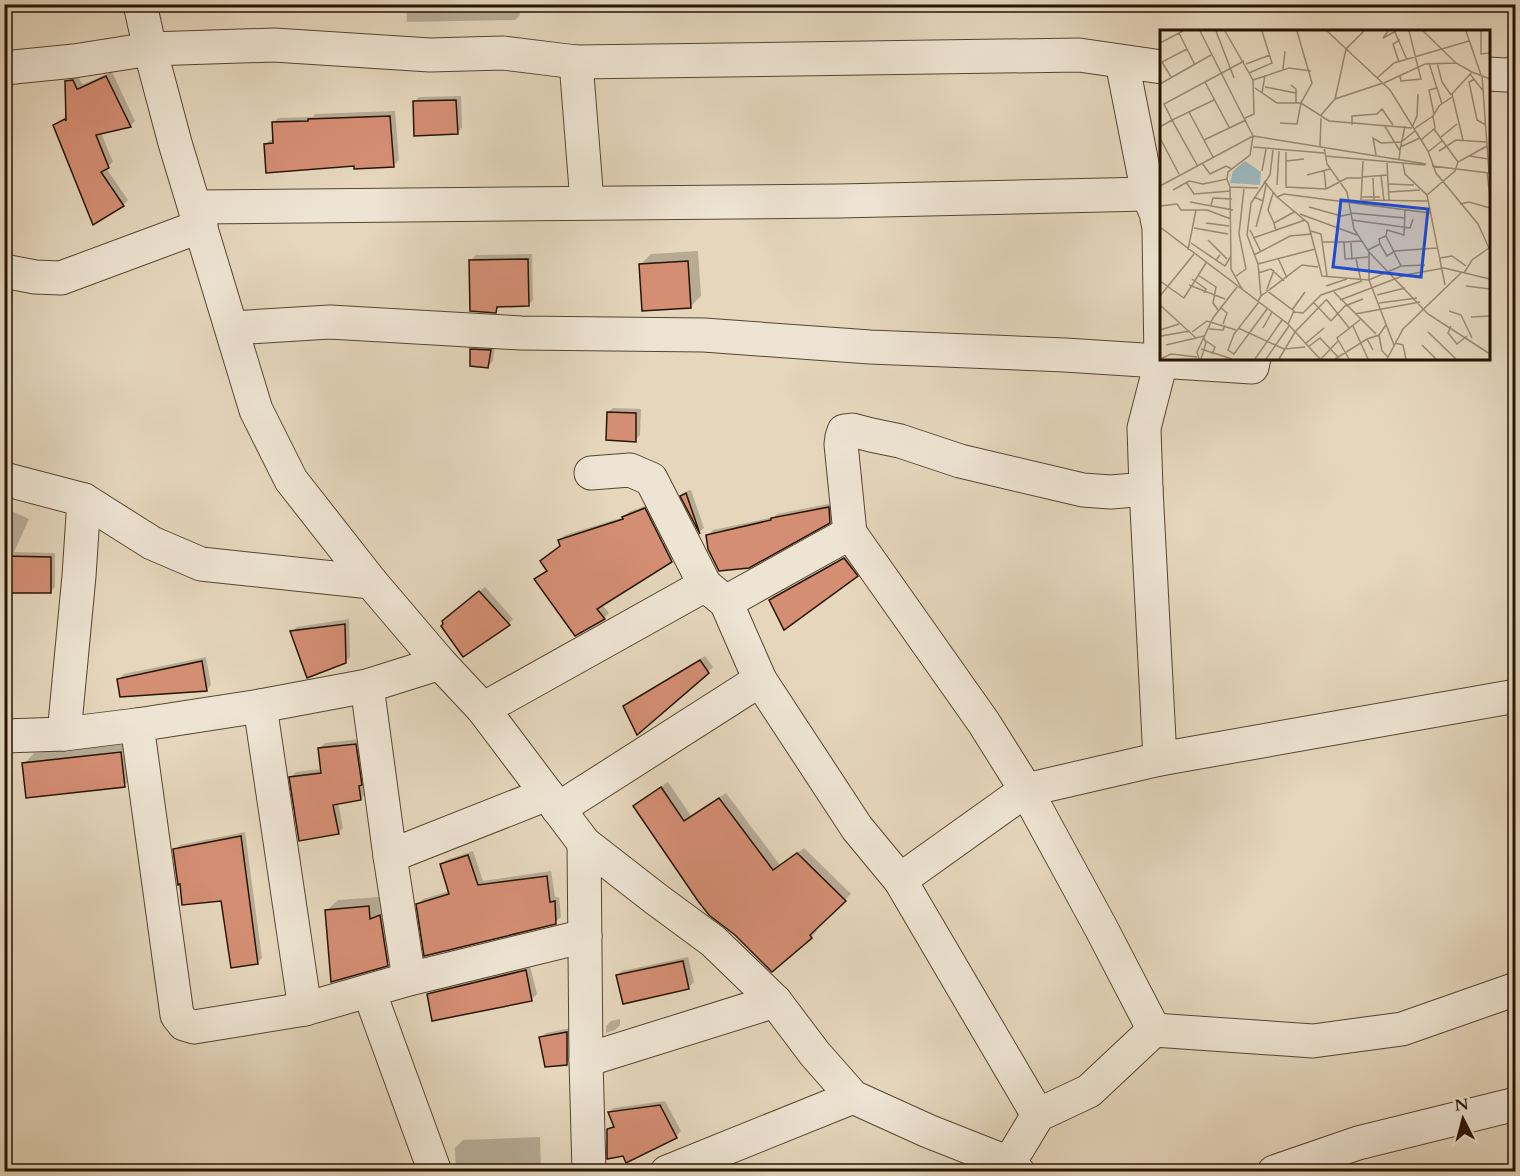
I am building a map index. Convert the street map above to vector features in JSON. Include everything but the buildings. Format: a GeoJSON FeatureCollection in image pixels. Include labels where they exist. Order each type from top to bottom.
{"type":"FeatureCollection","features":[{"type":"Feature","properties":{"kind":"street"},"geometry":{"type":"LineString","coordinates":[[140,4],[175,143],[256,410],[291,480],[371,582],[440,663],[483,709],[584,843],[713,940],[775,1000],[814,1054],[853,1097],[1008,1169],[1038,1115],[1089,1091],[1154,1030],[1313,1041],[1402,1029],[1515,989]]}},
{"type":"Feature","properties":{"kind":"street"},"geometry":{"type":"LineString","coordinates":[[4,68],[74,61],[150,49],[274,45],[430,55],[503,53],[576,62],[1079,55],[1160,67]]}},
{"type":"Feature","properties":{"kind":"street"},"geometry":{"type":"LineString","coordinates":[[576,62],[587,202]]}},
{"type":"Feature","properties":{"kind":"street"},"geometry":{"type":"LineString","coordinates":[[1122,62],[1148,194],[1159,228],[1160,295]]}},
{"type":"Feature","properties":{"kind":"street"},"geometry":{"type":"LineString","coordinates":[[1490,74],[1515,74]]}},
{"type":"Feature","properties":{"kind":"street"},"geometry":{"type":"LineString","coordinates":[[4,271],[35,277],[61,278],[198,217],[587,202],[839,201],[1148,194]]}},
{"type":"Feature","properties":{"kind":"street"},"geometry":{"type":"LineString","coordinates":[[232,328],[330,322],[521,333],[704,335],[870,347],[1252,367],[1254,360]]}},
{"type":"Feature","properties":{"kind":"street"},"geometry":{"type":"LineString","coordinates":[[1160,759],[1144,428],[1161,362]]}},
{"type":"Feature","properties":{"kind":"street"},"geometry":{"type":"LineString","coordinates":[[1146,489],[1111,492],[1083,490],[960,461],[900,441],[848,430],[844,431],[842,436],[850,533],[984,723],[1026,790],[1154,1030]]}},
{"type":"Feature","properties":{"kind":"street"},"geometry":{"type":"LineString","coordinates":[[591,473],[630,470],[651,479],[716,594],[760,680],[857,828],[900,880],[1038,1115]]}},
{"type":"Feature","properties":{"kind":"street"},"geometry":{"type":"LineString","coordinates":[[4,479],[84,500],[152,543],[201,564],[371,582]]}},
{"type":"Feature","properties":{"kind":"street"},"geometry":{"type":"LineString","coordinates":[[64,734],[84,500]]}},
{"type":"Feature","properties":{"kind":"street"},"geometry":{"type":"LineString","coordinates":[[483,709],[716,594],[850,533]]}},
{"type":"Feature","properties":{"kind":"street"},"geometry":{"type":"LineString","coordinates":[[4,736],[64,734],[260,706],[367,686],[440,663]]}},
{"type":"Feature","properties":{"kind":"street"},"geometry":{"type":"LineString","coordinates":[[390,856],[553,802],[760,680]]}},
{"type":"Feature","properties":{"kind":"street"},"geometry":{"type":"LineString","coordinates":[[367,686],[409,980]]}},
{"type":"Feature","properties":{"kind":"street"},"geometry":{"type":"LineString","coordinates":[[900,880],[1026,790],[1160,759],[1515,696]]}},
{"type":"Feature","properties":{"kind":"street"},"geometry":{"type":"LineString","coordinates":[[260,706],[305,1009]]}},
{"type":"Feature","properties":{"kind":"street"},"geometry":{"type":"LineString","coordinates":[[137,725],[177,1015],[184,1024],[195,1027],[305,1009],[409,980],[585,936]]}},
{"type":"Feature","properties":{"kind":"street"},"geometry":{"type":"LineString","coordinates":[[584,843],[589,1172]]}},
{"type":"Feature","properties":{"kind":"street"},"geometry":{"type":"LineString","coordinates":[[369,991],[435,1172]]}},
{"type":"Feature","properties":{"kind":"street"},"geometry":{"type":"LineString","coordinates":[[586,1060],[775,1000]]}},
{"type":"Feature","properties":{"kind":"street"},"geometry":{"type":"LineString","coordinates":[[667,1172],[853,1097]]}},
{"type":"Feature","properties":{"kind":"street"},"geometry":{"type":"LineString","coordinates":[[1274,1172],[1358,1143],[1515,1104]]}}]}
